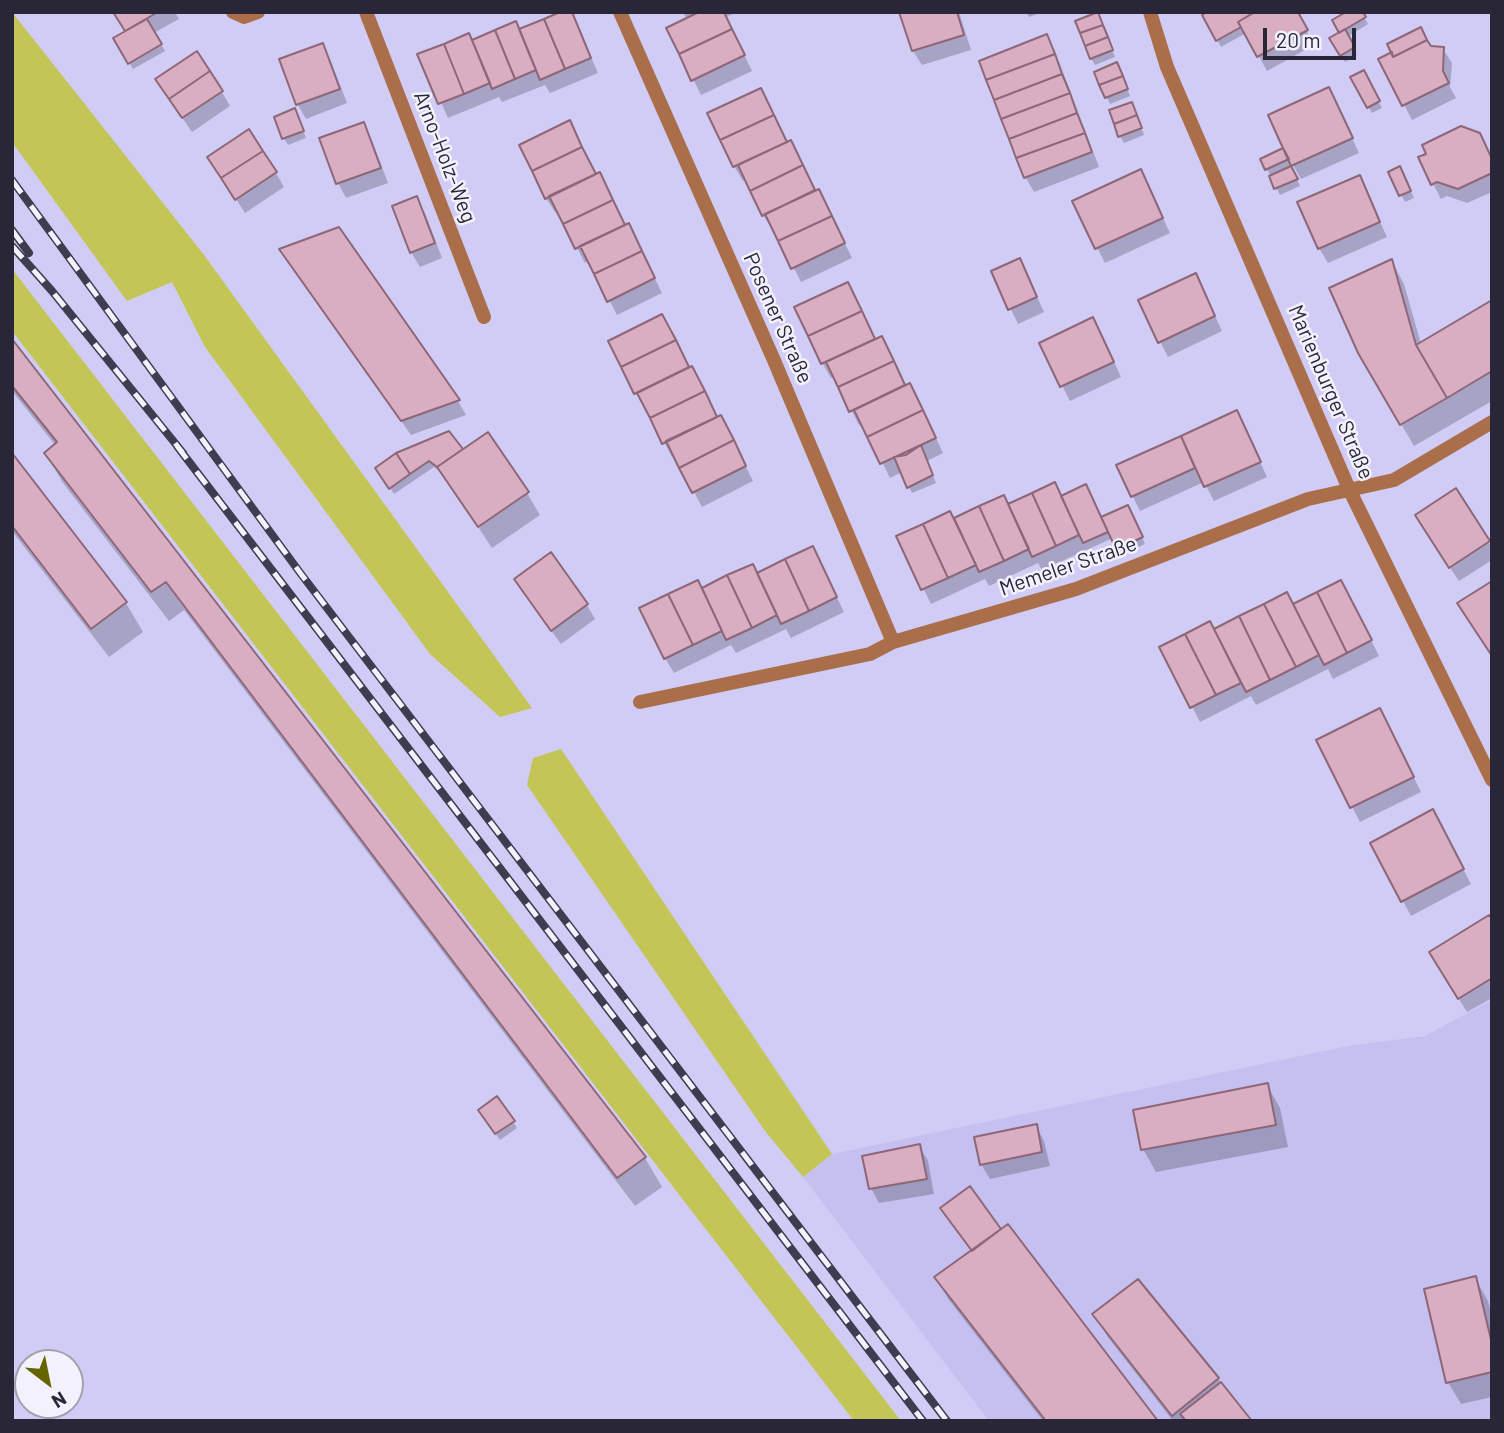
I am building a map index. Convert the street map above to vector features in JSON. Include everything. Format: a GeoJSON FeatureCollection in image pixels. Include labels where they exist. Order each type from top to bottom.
{"type":"FeatureCollection","features":[{"type":"Feature","properties":{"kind":"street"},"geometry":{"type":"LineString","coordinates":[[233,12],[244,17],[258,12]]}},
{"type":"Feature","properties":{"kind":"street","name":"Arno-Holz-Weg"},"geometry":{"type":"LineString","coordinates":[[366,12],[484,317]]}},
{"type":"Feature","properties":{"kind":"street","name":"Posener Straße"},"geometry":{"type":"LineString","coordinates":[[620,12],[773,358],[893,642]]}},
{"type":"Feature","properties":{"kind":"street","name":"Marienburger Straße"},"geometry":{"type":"LineString","coordinates":[[1150,12],[1167,66],[1349,489],[1492,780]]}},
{"type":"Feature","properties":{"kind":"street","name":"Memeler Straße"},"geometry":{"type":"LineString","coordinates":[[640,702],[870,654],[893,642],[1076,589],[1308,499],[1394,480],[1492,422]]}},
{"type":"Feature","properties":{"kind":"shaded area"},"geometry":{"type":"Polygon","coordinates":[[[12,12],[204,255],[532,708],[500,717],[430,654],[205,347],[172,282],[127,301],[12,142],[12,12]]]}},
{"type":"Feature","properties":{"kind":"shaded area"},"geometry":{"type":"Polygon","coordinates":[[[12,269],[901,1421],[854,1421],[12,331],[12,269]]]}},
{"type":"Feature","properties":{"kind":"shaded area"},"geometry":{"type":"Polygon","coordinates":[[[561,749],[832,1154],[803,1177],[765,1131],[527,785],[533,758],[561,749]]]}},
{"type":"Feature","properties":{"kind":"shaded area"},"geometry":{"type":"Polygon","coordinates":[[[1492,1000],[1492,1421],[989,1421],[803,1177],[832,1154],[1348,1046],[1425,1036],[1492,1000]]]}},
{"type":"Feature","properties":{"kind":"building"},"geometry":{"type":"Polygon","coordinates":[[[113,12],[158,12],[125,31],[113,12]]]}},
{"type":"Feature","properties":{"kind":"building"},"geometry":{"type":"Polygon","coordinates":[[[560,12],[572,12],[591,58],[565,69],[544,19],[560,12]]]}},
{"type":"Feature","properties":{"kind":"building"},"geometry":{"type":"Polygon","coordinates":[[[699,12],[724,12],[732,29],[679,54],[666,28],[699,12]]]}},
{"type":"Feature","properties":{"kind":"building"},"geometry":{"type":"Polygon","coordinates":[[[899,12],[957,12],[964,35],[912,51],[899,12]]]}},
{"type":"Feature","properties":{"kind":"building"},"geometry":{"type":"Polygon","coordinates":[[[1098,12],[1103,25],[1080,33],[1075,21],[1098,12]]]}},
{"type":"Feature","properties":{"kind":"building"},"geometry":{"type":"Polygon","coordinates":[[[1207,12],[1253,13],[1238,22],[1241,27],[1216,41],[1202,15],[1207,12]]]}},
{"type":"Feature","properties":{"kind":"building"},"geometry":{"type":"Polygon","coordinates":[[[1255,12],[1298,12],[1308,30],[1257,57],[1238,22],[1255,12]]]}},
{"type":"Feature","properties":{"kind":"building"},"geometry":{"type":"Polygon","coordinates":[[[1346,12],[1363,12],[1366,17],[1339,33],[1332,20],[1346,12]]]}},
{"type":"Feature","properties":{"kind":"building"},"geometry":{"type":"Polygon","coordinates":[[[147,19],[162,44],[128,64],[113,38],[147,19]]]}},
{"type":"Feature","properties":{"kind":"building"},"geometry":{"type":"Polygon","coordinates":[[[544,19],[565,69],[540,80],[519,29],[544,19]]]}},
{"type":"Feature","properties":{"kind":"building"},"geometry":{"type":"Polygon","coordinates":[[[516,21],[536,70],[515,79],[495,30],[516,21]]]}},
{"type":"Feature","properties":{"kind":"building"},"geometry":{"type":"Polygon","coordinates":[[[1103,25],[1108,37],[1085,46],[1080,33],[1103,25]]]}},
{"type":"Feature","properties":{"kind":"building"},"geometry":{"type":"Polygon","coordinates":[[[1421,27],[1427,40],[1393,57],[1387,44],[1421,27]]]}},
{"type":"Feature","properties":{"kind":"building"},"geometry":{"type":"Polygon","coordinates":[[[732,29],[745,55],[691,81],[679,54],[732,29]]]}},
{"type":"Feature","properties":{"kind":"building"},"geometry":{"type":"Polygon","coordinates":[[[1345,29],[1355,47],[1340,56],[1329,38],[1345,29]]]}},
{"type":"Feature","properties":{"kind":"building"},"geometry":{"type":"Polygon","coordinates":[[[495,30],[515,79],[492,89],[472,40],[495,30]]]}},
{"type":"Feature","properties":{"kind":"building"},"geometry":{"type":"Polygon","coordinates":[[[469,33],[490,83],[464,94],[444,44],[469,33]]]}},
{"type":"Feature","properties":{"kind":"building"},"geometry":{"type":"Polygon","coordinates":[[[1047,34],[1055,54],[986,80],[979,61],[1047,34]]]}},
{"type":"Feature","properties":{"kind":"building"},"geometry":{"type":"Polygon","coordinates":[[[1108,37],[1113,50],[1090,59],[1085,46],[1108,37]]]}},
{"type":"Feature","properties":{"kind":"building"},"geometry":{"type":"Polygon","coordinates":[[[1427,40],[1431,46],[1444,47],[1443,71],[1449,83],[1402,106],[1378,59],[1392,52],[1393,57],[1427,40]]]}},
{"type":"Feature","properties":{"kind":"building"},"geometry":{"type":"Polygon","coordinates":[[[323,43],[340,89],[296,105],[279,59],[323,43]]]}},
{"type":"Feature","properties":{"kind":"building"},"geometry":{"type":"Polygon","coordinates":[[[444,44],[464,94],[438,104],[417,54],[444,44]]]}},
{"type":"Feature","properties":{"kind":"building"},"geometry":{"type":"Polygon","coordinates":[[[197,51],[210,71],[169,99],[155,79],[197,51]]]}},
{"type":"Feature","properties":{"kind":"building"},"geometry":{"type":"Polygon","coordinates":[[[1055,54],[1062,74],[994,100],[986,80],[1055,54]]]}},
{"type":"Feature","properties":{"kind":"building"},"geometry":{"type":"Polygon","coordinates":[[[1117,62],[1123,76],[1099,85],[1094,72],[1117,62]]]}},
{"type":"Feature","properties":{"kind":"building"},"geometry":{"type":"Polygon","coordinates":[[[1364,70],[1380,101],[1367,108],[1350,77],[1364,70]]]}},
{"type":"Feature","properties":{"kind":"building"},"geometry":{"type":"Polygon","coordinates":[[[210,71],[223,91],[182,118],[169,99],[210,71]]]}},
{"type":"Feature","properties":{"kind":"building"},"geometry":{"type":"Polygon","coordinates":[[[1062,74],[1070,93],[1001,119],[994,100],[1062,74]]]}},
{"type":"Feature","properties":{"kind":"building"},"geometry":{"type":"Polygon","coordinates":[[[1123,76],[1128,89],[1105,98],[1099,85],[1123,76]]]}},
{"type":"Feature","properties":{"kind":"building"},"geometry":{"type":"Polygon","coordinates":[[[1329,87],[1353,138],[1291,166],[1268,115],[1329,87]]]}},
{"type":"Feature","properties":{"kind":"building"},"geometry":{"type":"Polygon","coordinates":[[[761,88],[774,115],[720,140],[707,113],[761,88]]]}},
{"type":"Feature","properties":{"kind":"building"},"geometry":{"type":"Polygon","coordinates":[[[1070,93],[1077,113],[1009,139],[1001,119],[1070,93]]]}},
{"type":"Feature","properties":{"kind":"building"},"geometry":{"type":"Polygon","coordinates":[[[1132,102],[1137,115],[1114,124],[1109,110],[1132,102]]]}},
{"type":"Feature","properties":{"kind":"building"},"geometry":{"type":"Polygon","coordinates":[[[295,108],[304,131],[282,139],[274,117],[295,108]]]}},
{"type":"Feature","properties":{"kind":"building"},"geometry":{"type":"Polygon","coordinates":[[[1077,113],[1085,133],[1016,158],[1009,139],[1077,113]]]}},
{"type":"Feature","properties":{"kind":"building"},"geometry":{"type":"Polygon","coordinates":[[[774,115],[787,142],[733,167],[720,140],[774,115]]]}},
{"type":"Feature","properties":{"kind":"building"},"geometry":{"type":"Polygon","coordinates":[[[1137,115],[1142,128],[1118,137],[1114,124],[1137,115]]]}},
{"type":"Feature","properties":{"kind":"building"},"geometry":{"type":"Polygon","coordinates":[[[570,120],[582,147],[532,171],[519,145],[570,120]]]}},
{"type":"Feature","properties":{"kind":"building"},"geometry":{"type":"Polygon","coordinates":[[[364,122],[381,168],[336,184],[319,138],[364,122]]]}},
{"type":"Feature","properties":{"kind":"building"},"geometry":{"type":"Polygon","coordinates":[[[1461,126],[1480,133],[1492,159],[1492,173],[1458,189],[1437,182],[1431,185],[1418,157],[1426,154],[1422,145],[1461,126]]]}},
{"type":"Feature","properties":{"kind":"building"},"geometry":{"type":"Polygon","coordinates":[[[249,129],[263,151],[221,178],[207,157],[249,129]]]}},
{"type":"Feature","properties":{"kind":"building"},"geometry":{"type":"Polygon","coordinates":[[[1085,133],[1092,152],[1024,178],[1016,158],[1085,133]]]}},
{"type":"Feature","properties":{"kind":"building"},"geometry":{"type":"Polygon","coordinates":[[[791,140],[803,165],[750,191],[738,165],[791,140]]]}},
{"type":"Feature","properties":{"kind":"building"},"geometry":{"type":"Polygon","coordinates":[[[582,147],[596,174],[545,199],[532,171],[582,147]]]}},
{"type":"Feature","properties":{"kind":"building"},"geometry":{"type":"Polygon","coordinates":[[[1283,148],[1289,159],[1265,170],[1260,159],[1283,148]]]}},
{"type":"Feature","properties":{"kind":"building"},"geometry":{"type":"Polygon","coordinates":[[[263,151],[277,172],[235,200],[221,178],[263,151]]]}},
{"type":"Feature","properties":{"kind":"building"},"geometry":{"type":"Polygon","coordinates":[[[803,165],[815,190],[762,216],[750,191],[803,165]]]}},
{"type":"Feature","properties":{"kind":"building"},"geometry":{"type":"Polygon","coordinates":[[[1291,166],[1298,179],[1274,189],[1269,176],[1291,166]]]}},
{"type":"Feature","properties":{"kind":"building"},"geometry":{"type":"Polygon","coordinates":[[[1400,166],[1411,191],[1399,196],[1388,172],[1400,166]]]}},
{"type":"Feature","properties":{"kind":"building"},"geometry":{"type":"Polygon","coordinates":[[[1141,169],[1163,218],[1095,249],[1072,201],[1141,169]]]}},
{"type":"Feature","properties":{"kind":"building"},"geometry":{"type":"Polygon","coordinates":[[[600,172],[613,200],[563,224],[549,196],[600,172]]]}},
{"type":"Feature","properties":{"kind":"building"},"geometry":{"type":"Polygon","coordinates":[[[1360,175],[1380,222],[1318,249],[1297,202],[1360,175]]]}},
{"type":"Feature","properties":{"kind":"building"},"geometry":{"type":"Polygon","coordinates":[[[819,189],[832,216],[778,241],[765,214],[819,189]]]}},
{"type":"Feature","properties":{"kind":"building"},"geometry":{"type":"Polygon","coordinates":[[[417,196],[435,243],[410,253],[392,206],[417,196]]]}},
{"type":"Feature","properties":{"kind":"building"},"geometry":{"type":"Polygon","coordinates":[[[613,200],[625,225],[575,249],[563,224],[613,200]]]}},
{"type":"Feature","properties":{"kind":"building"},"geometry":{"type":"Polygon","coordinates":[[[832,216],[845,243],[791,269],[778,241],[832,216]]]}},
{"type":"Feature","properties":{"kind":"building"},"geometry":{"type":"Polygon","coordinates":[[[629,223],[642,251],[594,274],[580,246],[629,223]]]}},
{"type":"Feature","properties":{"kind":"building"},"geometry":{"type":"Polygon","coordinates":[[[339,227],[460,400],[401,421],[279,249],[339,227]]]}},
{"type":"Feature","properties":{"kind":"building"},"geometry":{"type":"Polygon","coordinates":[[[642,251],[655,278],[607,302],[594,274],[642,251]]]}},
{"type":"Feature","properties":{"kind":"building"},"geometry":{"type":"Polygon","coordinates":[[[1020,258],[1037,297],[1008,310],[991,271],[1020,258]]]}},
{"type":"Feature","properties":{"kind":"building"},"geometry":{"type":"Polygon","coordinates":[[[1392,259],[1416,345],[1447,398],[1400,425],[1358,353],[1329,288],[1392,259]]]}},
{"type":"Feature","properties":{"kind":"building"},"geometry":{"type":"Polygon","coordinates":[[[1196,273],[1215,316],[1158,343],[1138,300],[1196,273]]]}},
{"type":"Feature","properties":{"kind":"building"},"geometry":{"type":"Polygon","coordinates":[[[848,282],[862,311],[808,336],[794,307],[848,282]]]}},
{"type":"Feature","properties":{"kind":"building"},"geometry":{"type":"Polygon","coordinates":[[[1492,300],[1492,371],[1447,398],[1416,345],[1492,300]]]}},
{"type":"Feature","properties":{"kind":"building"},"geometry":{"type":"Polygon","coordinates":[[[862,311],[875,339],[821,364],[808,336],[862,311]]]}},
{"type":"Feature","properties":{"kind":"building"},"geometry":{"type":"Polygon","coordinates":[[[662,314],[676,340],[621,367],[608,341],[662,314]]]}},
{"type":"Feature","properties":{"kind":"building"},"geometry":{"type":"Polygon","coordinates":[[[1093,317],[1114,362],[1060,387],[1039,343],[1093,317]]]}},
{"type":"Feature","properties":{"kind":"building"},"geometry":{"type":"Polygon","coordinates":[[[882,336],[894,361],[838,387],[826,362],[882,336]]]}},
{"type":"Feature","properties":{"kind":"building"},"geometry":{"type":"Polygon","coordinates":[[[12,339],[646,1157],[617,1178],[166,582],[151,592],[44,453],[57,442],[12,386],[12,339]]]}},
{"type":"Feature","properties":{"kind":"building"},"geometry":{"type":"Polygon","coordinates":[[[676,340],[689,367],[634,394],[621,367],[676,340]]]}},
{"type":"Feature","properties":{"kind":"building"},"geometry":{"type":"Polygon","coordinates":[[[894,361],[905,385],[849,412],[838,387],[894,361]]]}},
{"type":"Feature","properties":{"kind":"building"},"geometry":{"type":"Polygon","coordinates":[[[692,366],[705,391],[650,418],[637,393],[692,366]]]}},
{"type":"Feature","properties":{"kind":"building"},"geometry":{"type":"Polygon","coordinates":[[[910,383],[923,410],[867,437],[854,410],[910,383]]]}},
{"type":"Feature","properties":{"kind":"building"},"geometry":{"type":"Polygon","coordinates":[[[705,391],[717,417],[662,444],[650,418],[705,391]]]}},
{"type":"Feature","properties":{"kind":"building"},"geometry":{"type":"Polygon","coordinates":[[[923,410],[936,438],[880,464],[867,437],[923,410]]]}},
{"type":"Feature","properties":{"kind":"building"},"geometry":{"type":"Polygon","coordinates":[[[1237,410],[1261,462],[1204,487],[1181,436],[1237,410]]]}},
{"type":"Feature","properties":{"kind":"building"},"geometry":{"type":"Polygon","coordinates":[[[721,415],[734,440],[679,468],[666,441],[721,415]]]}},
{"type":"Feature","properties":{"kind":"building"},"geometry":{"type":"Polygon","coordinates":[[[449,431],[463,449],[437,467],[429,461],[410,474],[396,453],[449,431]]]}},
{"type":"Feature","properties":{"kind":"building"},"geometry":{"type":"Polygon","coordinates":[[[488,432],[529,492],[478,527],[437,467],[488,432]]]}},
{"type":"Feature","properties":{"kind":"building"},"geometry":{"type":"Polygon","coordinates":[[[1181,436],[1195,468],[1131,497],[1116,465],[1181,436]]]}},
{"type":"Feature","properties":{"kind":"building"},"geometry":{"type":"Polygon","coordinates":[[[734,440],[746,466],[692,493],[679,468],[734,440]]]}},
{"type":"Feature","properties":{"kind":"building"},"geometry":{"type":"Polygon","coordinates":[[[921,445],[933,475],[907,488],[894,457],[906,455],[921,445]]]}},
{"type":"Feature","properties":{"kind":"building"},"geometry":{"type":"Polygon","coordinates":[[[12,453],[127,602],[91,629],[12,526],[12,453]]]}},
{"type":"Feature","properties":{"kind":"building"},"geometry":{"type":"Polygon","coordinates":[[[396,453],[410,474],[389,489],[375,468],[396,453]]]}},
{"type":"Feature","properties":{"kind":"building"},"geometry":{"type":"Polygon","coordinates":[[[1055,482],[1079,535],[1056,546],[1032,493],[1055,482]]]}},
{"type":"Feature","properties":{"kind":"building"},"geometry":{"type":"Polygon","coordinates":[[[1086,484],[1108,532],[1083,543],[1061,496],[1086,484]]]}},
{"type":"Feature","properties":{"kind":"building"},"geometry":{"type":"Polygon","coordinates":[[[1456,488],[1490,541],[1449,568],[1415,515],[1456,488]]]}},
{"type":"Feature","properties":{"kind":"building"},"geometry":{"type":"Polygon","coordinates":[[[1032,493],[1056,546],[1032,557],[1008,504],[1032,493]]]}},
{"type":"Feature","properties":{"kind":"building"},"geometry":{"type":"Polygon","coordinates":[[[1004,495],[1029,549],[1004,561],[979,506],[1004,495]]]}},
{"type":"Feature","properties":{"kind":"building"},"geometry":{"type":"Polygon","coordinates":[[[1128,505],[1143,537],[1116,549],[1101,517],[1128,505]]]}},
{"type":"Feature","properties":{"kind":"building"},"geometry":{"type":"Polygon","coordinates":[[[979,506],[1004,561],[979,572],[954,518],[979,506]]]}},
{"type":"Feature","properties":{"kind":"building"},"geometry":{"type":"Polygon","coordinates":[[[950,511],[976,565],[948,578],[923,524],[950,511]]]}},
{"type":"Feature","properties":{"kind":"building"},"geometry":{"type":"Polygon","coordinates":[[[923,524],[948,578],[921,590],[896,536],[923,524]]]}},
{"type":"Feature","properties":{"kind":"building"},"geometry":{"type":"Polygon","coordinates":[[[813,546],[837,597],[809,611],[785,559],[813,546]]]}},
{"type":"Feature","properties":{"kind":"building"},"geometry":{"type":"Polygon","coordinates":[[[551,552],[588,604],[551,631],[514,579],[551,552]]]}},
{"type":"Feature","properties":{"kind":"building"},"geometry":{"type":"Polygon","coordinates":[[[785,559],[809,611],[781,624],[757,573],[785,559]]]}},
{"type":"Feature","properties":{"kind":"building"},"geometry":{"type":"Polygon","coordinates":[[[753,564],[777,615],[752,628],[727,575],[753,564]]]}},
{"type":"Feature","properties":{"kind":"building"},"geometry":{"type":"Polygon","coordinates":[[[727,575],[752,628],[726,640],[702,588],[727,575]]]}},
{"type":"Feature","properties":{"kind":"building"},"geometry":{"type":"Polygon","coordinates":[[[698,580],[722,631],[693,645],[668,594],[698,580]]]}},
{"type":"Feature","properties":{"kind":"building"},"geometry":{"type":"Polygon","coordinates":[[[1341,580],[1372,640],[1347,653],[1317,592],[1341,580]]]}},
{"type":"Feature","properties":{"kind":"building"},"geometry":{"type":"Polygon","coordinates":[[[1492,581],[1492,656],[1457,603],[1492,581]]]}},
{"type":"Feature","properties":{"kind":"building"},"geometry":{"type":"Polygon","coordinates":[[[1287,592],[1319,655],[1296,667],[1264,604],[1287,592]]]}},
{"type":"Feature","properties":{"kind":"building"},"geometry":{"type":"Polygon","coordinates":[[[1317,592],[1347,653],[1324,665],[1293,604],[1317,592]]]}},
{"type":"Feature","properties":{"kind":"building"},"geometry":{"type":"Polygon","coordinates":[[[668,594],[693,645],[664,659],[639,608],[668,594]]]}},
{"type":"Feature","properties":{"kind":"building"},"geometry":{"type":"Polygon","coordinates":[[[1264,604],[1296,667],[1270,680],[1239,616],[1264,604]]]}},
{"type":"Feature","properties":{"kind":"building"},"geometry":{"type":"Polygon","coordinates":[[[1239,616],[1270,680],[1246,692],[1214,629],[1239,616]]]}},
{"type":"Feature","properties":{"kind":"building"},"geometry":{"type":"Polygon","coordinates":[[[1210,621],[1241,683],[1216,695],[1185,634],[1210,621]]]}},
{"type":"Feature","properties":{"kind":"building"},"geometry":{"type":"Polygon","coordinates":[[[1185,634],[1216,695],[1190,708],[1159,647],[1185,634]]]}},
{"type":"Feature","properties":{"kind":"building"},"geometry":{"type":"Polygon","coordinates":[[[1380,708],[1414,777],[1350,808],[1316,740],[1380,708]]]}},
{"type":"Feature","properties":{"kind":"building"},"geometry":{"type":"Polygon","coordinates":[[[1433,809],[1464,869],[1401,902],[1370,843],[1433,809]]]}},
{"type":"Feature","properties":{"kind":"building"},"geometry":{"type":"Polygon","coordinates":[[[1489,915],[1492,919],[1492,978],[1458,999],[1429,952],[1489,915]]]}},
{"type":"Feature","properties":{"kind":"building"},"geometry":{"type":"Polygon","coordinates":[[[1268,1083],[1276,1125],[1141,1150],[1133,1110],[1268,1083]]]}},
{"type":"Feature","properties":{"kind":"building"},"geometry":{"type":"Polygon","coordinates":[[[497,1096],[515,1121],[495,1134],[478,1110],[497,1096]]]}},
{"type":"Feature","properties":{"kind":"building"},"geometry":{"type":"Polygon","coordinates":[[[1037,1124],[1042,1152],[980,1165],[974,1137],[1037,1124]]]}},
{"type":"Feature","properties":{"kind":"building"},"geometry":{"type":"Polygon","coordinates":[[[920,1144],[927,1179],[869,1189],[862,1156],[920,1144]]]}},
{"type":"Feature","properties":{"kind":"building"},"geometry":{"type":"Polygon","coordinates":[[[970,1186],[1001,1229],[972,1251],[940,1208],[970,1186]]]}},
{"type":"Feature","properties":{"kind":"building"},"geometry":{"type":"Polygon","coordinates":[[[1008,1224],[1158,1421],[1046,1421],[934,1277],[1008,1224]]]}},
{"type":"Feature","properties":{"kind":"building"},"geometry":{"type":"Polygon","coordinates":[[[1476,1276],[1492,1344],[1492,1372],[1446,1383],[1424,1289],[1476,1276]]]}},
{"type":"Feature","properties":{"kind":"building"},"geometry":{"type":"Polygon","coordinates":[[[1138,1279],[1219,1378],[1172,1416],[1092,1314],[1138,1279]]]}},
{"type":"Feature","properties":{"kind":"building"},"geometry":{"type":"Polygon","coordinates":[[[1221,1382],[1252,1421],[1186,1421],[1180,1414],[1221,1382]]]}},
{"type":"Feature","properties":{"kind":"railway"},"geometry":{"type":"LineString","coordinates":[[12,180],[301,574],[947,1421]]}},
{"type":"Feature","properties":{"kind":"railway"},"geometry":{"type":"LineString","coordinates":[[12,230],[29,253]]}},
{"type":"Feature","properties":{"kind":"railway"},"geometry":{"type":"LineString","coordinates":[[12,246],[52,291],[183,453]]}},
{"type":"Feature","properties":{"kind":"railway"},"geometry":{"type":"LineString","coordinates":[[177,446],[923,1421]]}}]}
